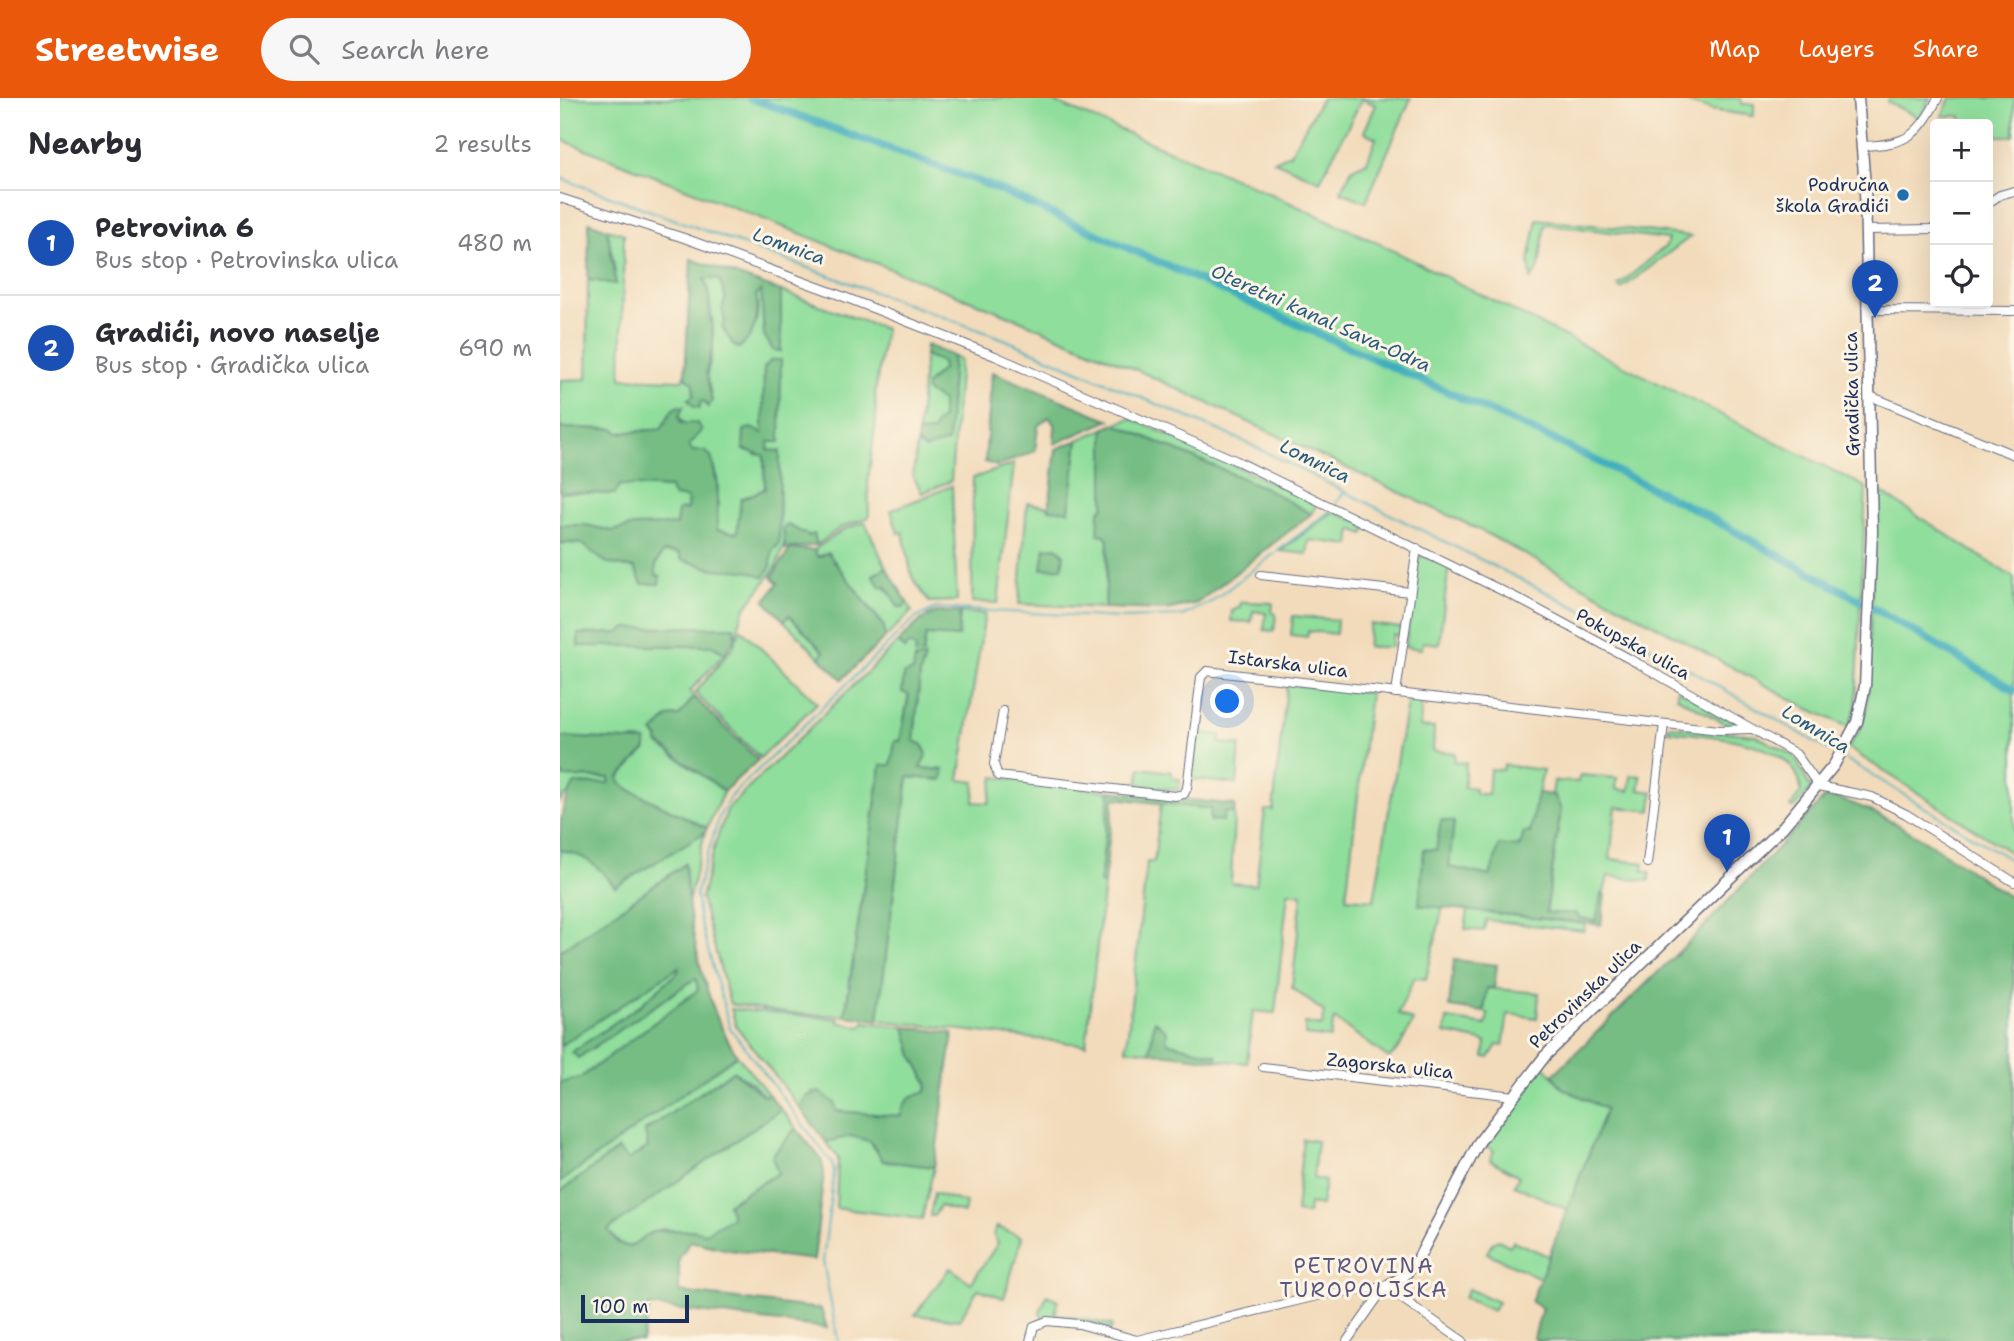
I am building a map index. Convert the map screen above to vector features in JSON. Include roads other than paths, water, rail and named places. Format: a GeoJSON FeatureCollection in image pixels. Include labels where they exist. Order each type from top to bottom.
{"type":"FeatureCollection","features":[{"type":"Feature","properties":{"kind":"street","name":"Gradička ulica"},"geometry":{"type":"LineString","coordinates":[[1848,741],[1861,712],[1864,686],[1872,532],[1866,230],[1858,98]]}},
{"type":"Feature","properties":{"kind":"street"},"geometry":{"type":"LineString","coordinates":[[1863,146],[1894,144],[1909,138],[1923,125],[1938,98]]}},
{"type":"Feature","properties":{"kind":"street"},"geometry":{"type":"LineString","coordinates":[[1993,200],[2014,191]]}},
{"type":"Feature","properties":{"kind":"street","name":"Pokupska ulica"},"geometry":{"type":"LineString","coordinates":[[560,198],[722,252],[983,351],[1237,461],[1515,597],[1752,729],[1796,754],[1819,786]]}},
{"type":"Feature","properties":{"kind":"street"},"geometry":{"type":"LineString","coordinates":[[1866,230],[1930,229]]}},
{"type":"Feature","properties":{"kind":"street"},"geometry":{"type":"LineString","coordinates":[[1868,310],[2014,311]]}},
{"type":"Feature","properties":{"kind":"street"},"geometry":{"type":"LineString","coordinates":[[1870,396],[2014,455]]}},
{"type":"Feature","properties":{"kind":"street"},"geometry":{"type":"LineString","coordinates":[[1396,693],[1417,548]]}},
{"type":"Feature","properties":{"kind":"street"},"geometry":{"type":"LineString","coordinates":[[1261,575],[1410,592]]}},
{"type":"Feature","properties":{"kind":"street","name":"Istarska ulica"},"geometry":{"type":"LineString","coordinates":[[1003,711],[994,764],[998,776],[1181,796],[1188,788],[1203,673],[1212,671],[1664,724],[1736,731],[1752,729]]}},
{"type":"Feature","properties":{"kind":"street"},"geometry":{"type":"LineString","coordinates":[[1647,863],[1664,724]]}},
{"type":"Feature","properties":{"kind":"street","name":"Petrovinska ulica"},"geometry":{"type":"LineString","coordinates":[[1347,1341],[1385,1287],[1404,1276],[1417,1261],[1470,1157],[1514,1096],[1566,1032],[1681,927],[1782,828],[1819,786],[1848,741]]}},
{"type":"Feature","properties":{"kind":"street"},"geometry":{"type":"LineString","coordinates":[[1819,786],[1872,797],[1906,814],[2014,882]]}},
{"type":"Feature","properties":{"kind":"street","name":"Zagorska ulica"},"geometry":{"type":"LineString","coordinates":[[1263,1067],[1514,1096]]}},
{"type":"Feature","properties":{"kind":"street"},"geometry":{"type":"LineString","coordinates":[[1030,1341],[1034,1326],[1047,1321],[1079,1324],[1138,1340],[1325,1294],[1385,1287],[1462,1341]]}},
{"type":"Feature","properties":{"kind":"waterway","name":"Oteretni kanal Sava-Odra"},"geometry":{"type":"LineString","coordinates":[[750,98],[986,184],[1554,440],[1698,511],[1863,602]]}},
{"type":"Feature","properties":{"kind":"waterway","name":"Lomnica"},"geometry":{"type":"LineString","coordinates":[[560,178],[1004,339],[1241,440],[1612,625],[1836,754]]}},
{"type":"Feature","properties":{"kind":"waterway"},"geometry":{"type":"LineString","coordinates":[[1336,503],[1344,492]]}},
{"type":"Feature","properties":{"kind":"waterway"},"geometry":{"type":"LineString","coordinates":[[838,1341],[823,1261],[834,1172],[832,1163],[730,1028],[699,918],[696,893],[719,817],[730,797],[914,619],[936,608],[1121,618],[1182,616],[1211,602],[1330,511]]}},
{"type":"Feature","properties":{"kind":"waterway","name":"Oteretni kanal Sava-Odra"},"geometry":{"type":"LineString","coordinates":[[1872,607],[2014,690]]}},
{"type":"Feature","properties":{"kind":"waterway","name":"Lomnica"},"geometry":{"type":"LineString","coordinates":[[1844,758],[2014,862]]}},
{"type":"Feature","properties":{"kind":"place","name":"Područna škola Gradići"},"geometry":{"type":"Point","coordinates":[1903,195]}},
{"type":"Feature","properties":{"kind":"place","name":"Gradići, novo naselje"},"geometry":{"type":"Point","coordinates":[1875,318]}},
{"type":"Feature","properties":{"kind":"place","name":"Petrovina 6"},"geometry":{"type":"Point","coordinates":[1727,872]}},
{"type":"Feature","properties":{"kind":"district","name":"PETROVINA TUROPOLJSKA"},"geometry":{"type":"Point","coordinates":[1364,1278]}}]}
